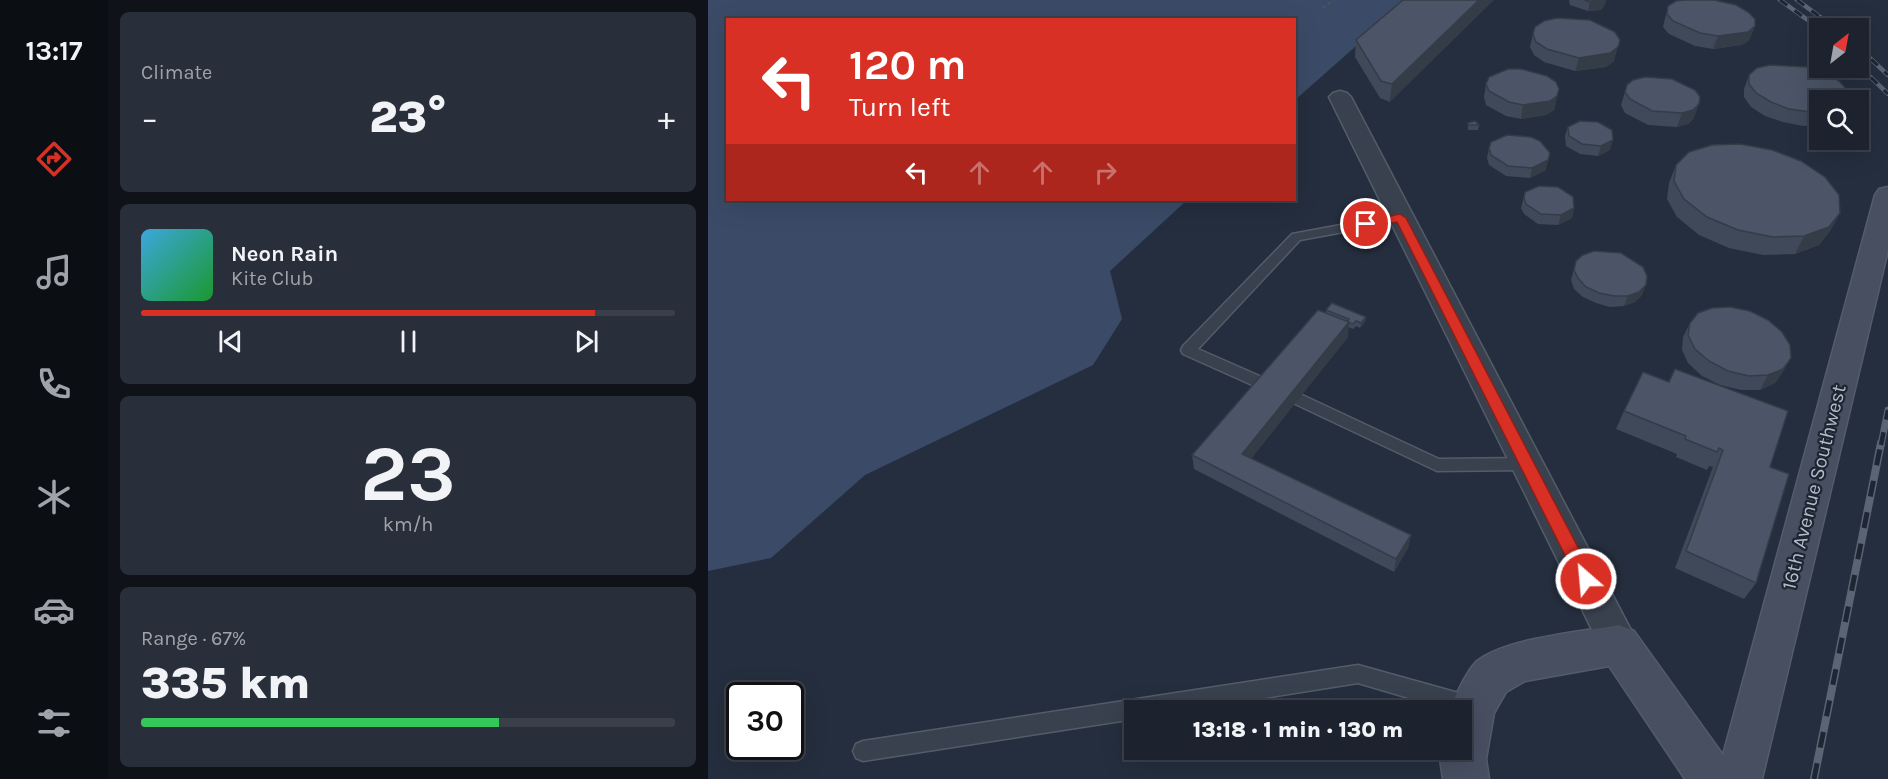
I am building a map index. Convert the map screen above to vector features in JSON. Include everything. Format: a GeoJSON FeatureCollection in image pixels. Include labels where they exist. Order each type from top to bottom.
{"type":"FeatureCollection","features":[{"type":"Feature","properties":{"kind":"street"},"geometry":{"type":"LineString","coordinates":[[1340,97],[1619,645],[1712,779]]}},
{"type":"Feature","properties":{"kind":"street","name":"16th Avenue Southwest"},"geometry":{"type":"LineString","coordinates":[[1739,779],[1888,195]]}},
{"type":"Feature","properties":{"kind":"street"},"geometry":{"type":"LineString","coordinates":[[1466,779],[1463,759],[1473,707],[1491,677],[1519,662],[1619,645]]}},
{"type":"Feature","properties":{"kind":"lane"},"geometry":{"type":"LineString","coordinates":[[1266,385],[1188,350],[1296,237],[1400,218]]}},
{"type":"Feature","properties":{"kind":"lane"},"geometry":{"type":"LineString","coordinates":[[1298,399],[1437,465],[1526,464]]}},
{"type":"Feature","properties":{"kind":"lane"},"geometry":{"type":"LineString","coordinates":[[863,751],[1358,674],[1473,707]]}},
{"type":"Feature","properties":{"kind":"path"},"geometry":{"type":"LineString","coordinates":[[1323,8],[1333,0]]}},
{"type":"Feature","properties":{"kind":"water"},"geometry":{"type":"Polygon","coordinates":[[[708,0],[1408,0],[1296,99],[1296,18],[726,18],[726,201],[1186,201],[1110,271],[1122,319],[1093,365],[865,475],[771,558],[708,571],[708,0]]]}},
{"type":"Feature","properties":{"kind":"building"},"geometry":{"type":"Polygon","coordinates":[[[1403,0],[1479,0],[1392,84],[1381,81],[1356,40],[1403,0]]]}},
{"type":"Feature","properties":{"kind":"building"},"geometry":{"type":"Polygon","coordinates":[[[1714,0],[1736,5],[1755,19],[1755,26],[1748,32],[1718,36],[1700,33],[1673,21],[1667,14],[1668,6],[1676,1],[1714,0]]]}},
{"type":"Feature","properties":{"kind":"building"},"geometry":{"type":"Polygon","coordinates":[[[1557,18],[1590,20],[1615,32],[1620,40],[1618,47],[1610,53],[1579,58],[1547,49],[1536,42],[1533,34],[1535,27],[1544,21],[1557,18]]]}},
{"type":"Feature","properties":{"kind":"building"},"geometry":{"type":"Polygon","coordinates":[[[1770,65],[1807,67],[1809,68],[1809,78],[1834,78],[1847,90],[1809,90],[1809,112],[1789,109],[1756,93],[1749,84],[1749,75],[1757,68],[1770,65]]]}},
{"type":"Feature","properties":{"kind":"building"},"geometry":{"type":"Polygon","coordinates":[[[1508,69],[1521,69],[1547,76],[1556,82],[1559,89],[1557,96],[1550,101],[1523,105],[1509,102],[1489,91],[1486,84],[1489,77],[1508,69]]]}},
{"type":"Feature","properties":{"kind":"building"},"geometry":{"type":"Polygon","coordinates":[[[1645,77],[1672,79],[1695,90],[1700,97],[1699,104],[1693,110],[1682,113],[1652,111],[1630,99],[1625,92],[1627,85],[1633,80],[1645,77]]]}},
{"type":"Feature","properties":{"kind":"building"},"geometry":{"type":"Polygon","coordinates":[[[1475,121],[1479,125],[1468,125],[1468,123],[1475,121]]]}},
{"type":"Feature","properties":{"kind":"building"},"geometry":{"type":"Polygon","coordinates":[[[1580,121],[1598,122],[1612,130],[1613,140],[1601,146],[1582,144],[1569,136],[1568,127],[1580,121]]]}},
{"type":"Feature","properties":{"kind":"building"},"geometry":{"type":"Polygon","coordinates":[[[1507,135],[1531,137],[1540,141],[1550,153],[1548,160],[1532,168],[1508,166],[1491,155],[1489,148],[1491,142],[1507,135]]]}},
{"type":"Feature","properties":{"kind":"building"},"geometry":{"type":"Polygon","coordinates":[[[1740,144],[1772,150],[1801,161],[1825,177],[1839,195],[1840,213],[1829,227],[1804,236],[1773,237],[1738,230],[1707,217],[1684,199],[1674,181],[1676,165],[1689,152],[1712,145],[1740,144]]]}},
{"type":"Feature","properties":{"kind":"building"},"geometry":{"type":"Polygon","coordinates":[[[1539,186],[1558,187],[1573,197],[1574,208],[1561,215],[1541,214],[1526,204],[1524,198],[1525,192],[1539,186]]]}},
{"type":"Feature","properties":{"kind":"building"},"geometry":{"type":"Polygon","coordinates":[[[1594,251],[1621,253],[1643,267],[1647,276],[1646,285],[1639,292],[1628,296],[1599,293],[1586,287],[1574,270],[1576,261],[1583,255],[1594,251]]]}},
{"type":"Feature","properties":{"kind":"building"},"geometry":{"type":"Polygon","coordinates":[[[1332,303],[1366,317],[1361,323],[1347,322],[1349,319],[1326,310],[1332,303]]]}},
{"type":"Feature","properties":{"kind":"building"},"geometry":{"type":"Polygon","coordinates":[[[1730,307],[1750,311],[1768,320],[1782,332],[1790,345],[1791,358],[1783,369],[1768,375],[1749,376],[1728,371],[1709,361],[1695,349],[1688,335],[1690,323],[1698,313],[1712,308],[1730,307]]]}},
{"type":"Feature","properties":{"kind":"building"},"geometry":{"type":"Polygon","coordinates":[[[1318,310],[1349,322],[1242,454],[1411,535],[1396,559],[1192,455],[1318,310]]]}},
{"type":"Feature","properties":{"kind":"building"},"geometry":{"type":"Polygon","coordinates":[[[1675,369],[1788,411],[1770,467],[1789,474],[1756,583],[1686,551],[1723,450],[1719,448],[1717,452],[1685,439],[1686,436],[1624,411],[1643,372],[1669,382],[1675,369]]]}},
{"type":"Feature","properties":{"kind":"railway"},"geometry":{"type":"LineString","coordinates":[[1780,0],[1809,21]]}},
{"type":"Feature","properties":{"kind":"railway"},"geometry":{"type":"LineString","coordinates":[[1797,0],[1821,18]]}},
{"type":"Feature","properties":{"kind":"railway"},"geometry":{"type":"LineString","coordinates":[[1869,57],[1888,75]]}},
{"type":"Feature","properties":{"kind":"railway"},"geometry":{"type":"LineString","coordinates":[[1869,76],[1888,94]]}},
{"type":"Feature","properties":{"kind":"railway"},"geometry":{"type":"LineString","coordinates":[[1881,445],[1888,410]]}},
{"type":"Feature","properties":{"kind":"railway"},"geometry":{"type":"LineString","coordinates":[[1814,779],[1881,443]]}},
{"type":"Feature","properties":{"kind":"route"},"geometry":{"type":"LineString","coordinates":[[1366,224],[1400,218],[1586,579]]}}]}
